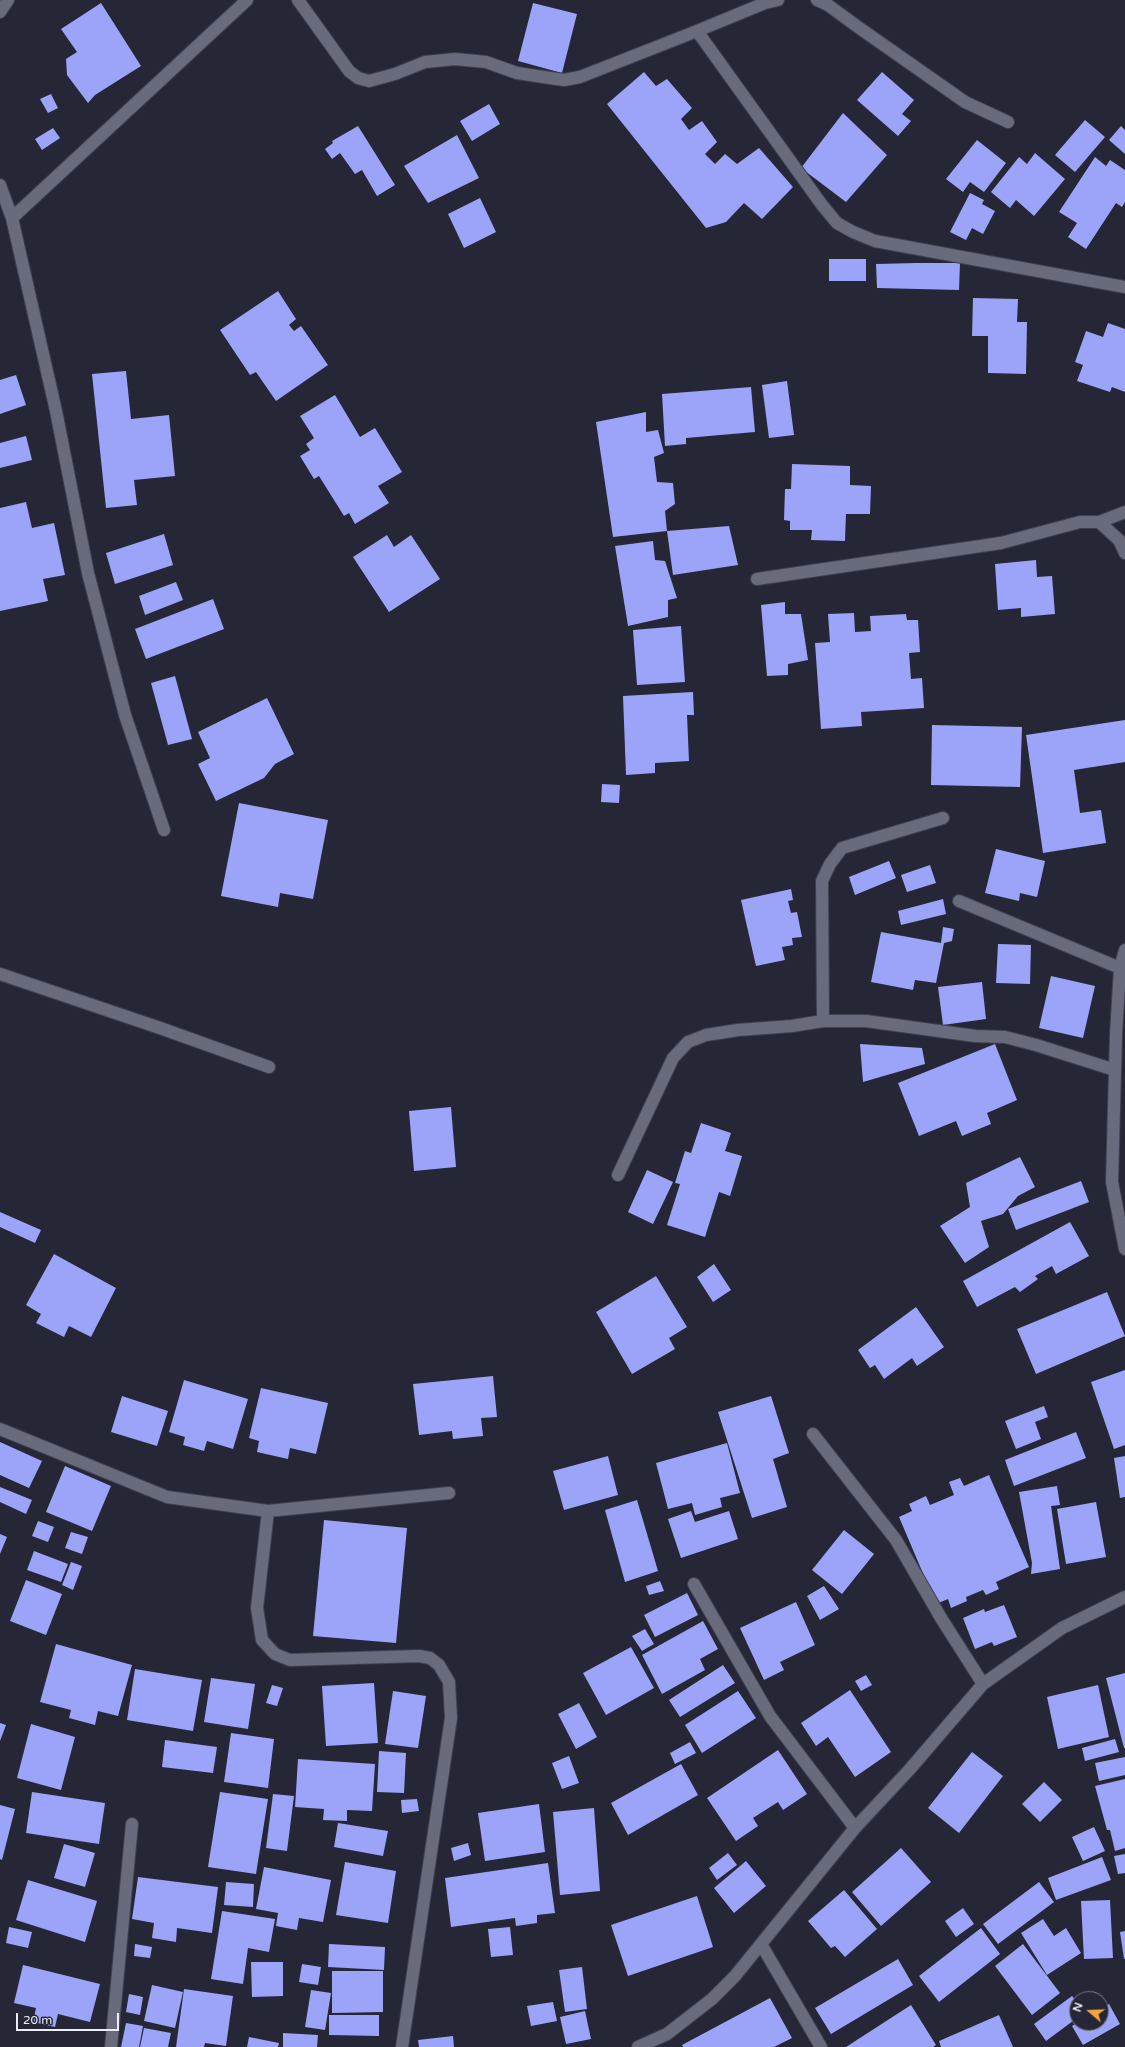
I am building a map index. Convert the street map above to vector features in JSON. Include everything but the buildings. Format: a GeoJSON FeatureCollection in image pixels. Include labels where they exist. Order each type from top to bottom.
{"type":"FeatureCollection","features":[{"type":"Feature","properties":{"kind":"street"},"geometry":{"type":"LineString","coordinates":[[0,12],[8,0]]}},
{"type":"Feature","properties":{"kind":"street"},"geometry":{"type":"LineString","coordinates":[[12,218],[247,0]]}},
{"type":"Feature","properties":{"kind":"street"},"geometry":{"type":"LineString","coordinates":[[298,0],[350,71],[358,78],[370,81],[395,74],[425,62],[455,59],[486,62],[517,73],[564,80],[580,78],[765,3],[778,0]]}},
{"type":"Feature","properties":{"kind":"street"},"geometry":{"type":"LineString","coordinates":[[817,0],[828,5],[858,28],[965,102],[1008,122]]}},
{"type":"Feature","properties":{"kind":"street"},"geometry":{"type":"LineString","coordinates":[[698,31],[822,205],[837,223],[852,232],[875,241],[1125,287]]}},
{"type":"Feature","properties":{"kind":"street"},"geometry":{"type":"LineString","coordinates":[[0,184],[12,218],[56,411],[88,573],[125,715],[164,830]]}},
{"type":"Feature","properties":{"kind":"street"},"geometry":{"type":"LineString","coordinates":[[757,579],[985,546],[1080,522],[1100,522],[1125,512]]}},
{"type":"Feature","properties":{"kind":"street"},"geometry":{"type":"LineString","coordinates":[[1100,522],[1119,540],[1125,553]]}},
{"type":"Feature","properties":{"kind":"street"},"geometry":{"type":"LineString","coordinates":[[823,1021],[822,881],[830,864],[842,848],[943,818]]}},
{"type":"Feature","properties":{"kind":"street"},"geometry":{"type":"LineString","coordinates":[[960,901],[1120,968]]}},
{"type":"Feature","properties":{"kind":"street"},"geometry":{"type":"LineString","coordinates":[[1125,950],[1120,968],[1112,1182],[1125,1249]]}},
{"type":"Feature","properties":{"kind":"street"},"geometry":{"type":"LineString","coordinates":[[0,974],[160,1028],[269,1067]]}},
{"type":"Feature","properties":{"kind":"street"},"geometry":{"type":"LineString","coordinates":[[618,1175],[673,1058],[688,1042],[706,1035],[738,1030],[792,1026],[823,1021],[866,1021],[976,1036],[1005,1037],[1036,1045],[1115,1070]]}},
{"type":"Feature","properties":{"kind":"street"},"geometry":{"type":"LineString","coordinates":[[0,1429],[167,1497],[268,1511],[449,1492]]}},
{"type":"Feature","properties":{"kind":"street"},"geometry":{"type":"LineString","coordinates":[[813,1434],[896,1540],[941,1618],[983,1684]]}},
{"type":"Feature","properties":{"kind":"street"},"geometry":{"type":"LineString","coordinates":[[268,1511],[257,1608],[262,1640],[275,1654],[290,1660],[419,1656],[430,1658],[439,1665],[449,1682],[452,1718],[402,2047]]}},
{"type":"Feature","properties":{"kind":"street"},"geometry":{"type":"LineString","coordinates":[[694,1584],[770,1716],[855,1828]]}},
{"type":"Feature","properties":{"kind":"street"},"geometry":{"type":"LineString","coordinates":[[638,2047],[666,2034],[712,1999],[735,1976],[855,1828],[910,1769],[983,1684],[1062,1628],[1125,1597]]}},
{"type":"Feature","properties":{"kind":"street"},"geometry":{"type":"LineString","coordinates":[[111,2047],[132,1824]]}},
{"type":"Feature","properties":{"kind":"street"},"geometry":{"type":"LineString","coordinates":[[761,1944],[821,2047]]}}]}
